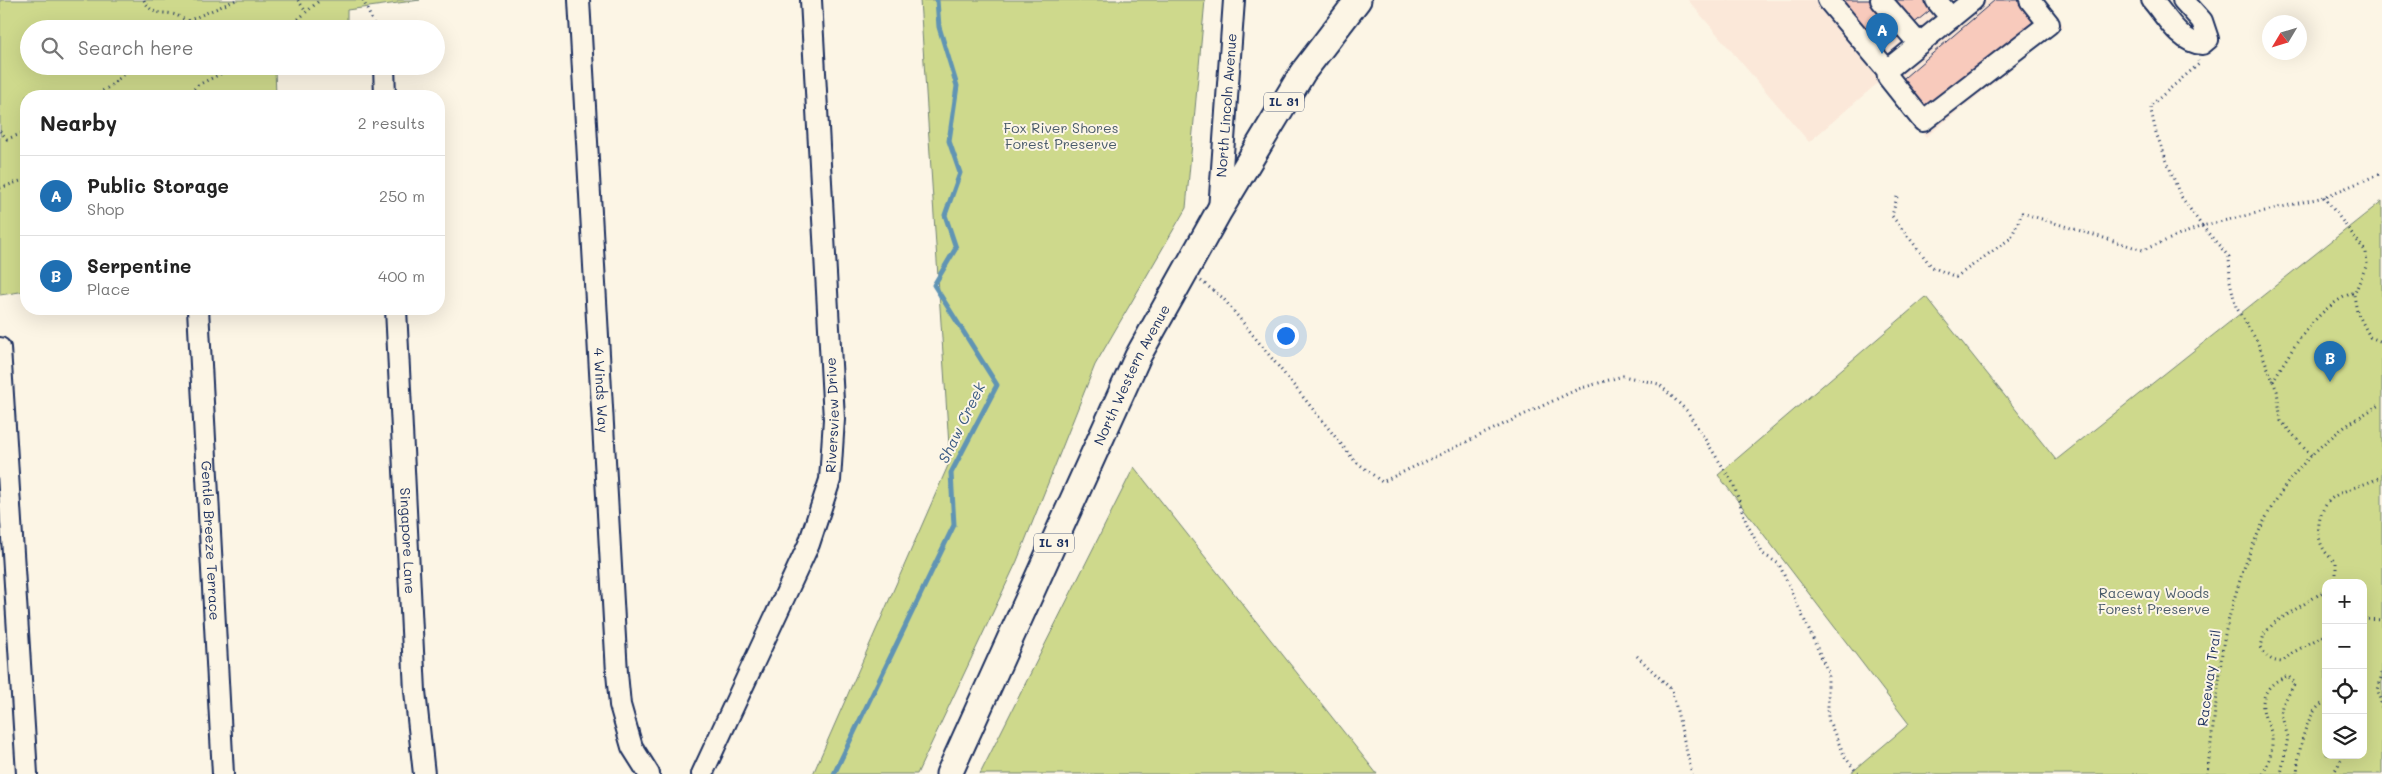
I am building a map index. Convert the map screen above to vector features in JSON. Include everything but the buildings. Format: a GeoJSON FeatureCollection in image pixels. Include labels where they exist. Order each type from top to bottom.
{"type":"FeatureCollection","features":[{"type":"Feature","properties":{"kind":"main road","name":"North Western Avenue"},"geometry":{"type":"LineString","coordinates":[[949,774],[1138,356],[1219,211],[1303,72],[1358,0]]}},
{"type":"Feature","properties":{"kind":"street","name":"4 Winds Way"},"geometry":{"type":"LineString","coordinates":[[579,0],[617,673],[620,705],[632,747],[649,774]]}},
{"type":"Feature","properties":{"kind":"street","name":"Riversview Drive"},"geometry":{"type":"LineString","coordinates":[[702,774],[809,544],[830,480],[834,419],[811,0]]}},
{"type":"Feature","properties":{"kind":"street","name":"North Lincoln Avenue"},"geometry":{"type":"LineString","coordinates":[[1219,211],[1234,0]]}},
{"type":"Feature","properties":{"kind":"street"},"geometry":{"type":"LineString","coordinates":[[1828,0],[1887,70],[1888,77],[1923,121],[2049,24],[2030,0]]}},
{"type":"Feature","properties":{"kind":"street"},"geometry":{"type":"LineString","coordinates":[[1882,0],[1918,44]]}},
{"type":"Feature","properties":{"kind":"street"},"geometry":{"type":"LineString","coordinates":[[1936,0],[1951,18]]}},
{"type":"Feature","properties":{"kind":"street"},"geometry":{"type":"LineString","coordinates":[[1887,70],[1973,0]]}},
{"type":"Feature","properties":{"kind":"street"},"geometry":{"type":"LineString","coordinates":[[2152,0],[2183,38],[2193,44],[2202,44],[2208,39],[2202,21],[2183,0]]}},
{"type":"Feature","properties":{"kind":"street"},"geometry":{"type":"LineString","coordinates":[[384,75],[385,90]]}},
{"type":"Feature","properties":{"kind":"street","name":"Gentle Breeze Terrace"},"geometry":{"type":"LineString","coordinates":[[198,315],[222,774]]}},
{"type":"Feature","properties":{"kind":"street","name":"Singapore Lane"},"geometry":{"type":"LineString","coordinates":[[396,315],[415,691],[424,774]]}},
{"type":"Feature","properties":{"kind":"street"},"geometry":{"type":"LineString","coordinates":[[0,348],[27,774]]}},
{"type":"Feature","properties":{"kind":"path"},"geometry":{"type":"LineString","coordinates":[[144,0],[149,8],[158,14],[175,14],[186,20]]}},
{"type":"Feature","properties":{"kind":"path"},"geometry":{"type":"LineString","coordinates":[[190,20],[236,0]]}},
{"type":"Feature","properties":{"kind":"path"},"geometry":{"type":"LineString","coordinates":[[298,0],[306,12]]}},
{"type":"Feature","properties":{"kind":"path"},"geometry":{"type":"LineString","coordinates":[[297,20],[320,0]]}},
{"type":"Feature","properties":{"kind":"path"},"geometry":{"type":"LineString","coordinates":[[364,0],[372,20]]}},
{"type":"Feature","properties":{"kind":"path"},"geometry":{"type":"LineString","coordinates":[[2193,44],[2199,64],[2150,106],[2156,133],[2180,195],[2202,226],[2229,257],[2230,281],[2236,307],[2257,341],[2277,391],[2281,421],[2311,455]]}},
{"type":"Feature","properties":{"kind":"path"},"geometry":{"type":"LineString","coordinates":[[104,90],[123,75]]}},
{"type":"Feature","properties":{"kind":"path"},"geometry":{"type":"LineString","coordinates":[[193,90],[198,85],[218,75]]}},
{"type":"Feature","properties":{"kind":"path"},"geometry":{"type":"LineString","coordinates":[[0,131],[7,139],[20,134]]}},
{"type":"Feature","properties":{"kind":"path"},"geometry":{"type":"LineString","coordinates":[[1897,197],[1892,216],[1932,267],[1956,277],[2010,238],[2022,213],[2143,250],[2202,226],[2324,197],[2382,173]]}},
{"type":"Feature","properties":{"kind":"path"},"geometry":{"type":"LineString","coordinates":[[0,188],[20,181]]}},
{"type":"Feature","properties":{"kind":"path"},"geometry":{"type":"LineString","coordinates":[[2324,197],[2366,252],[2367,264],[2354,295],[2357,312],[2370,337],[2382,342]]}},
{"type":"Feature","properties":{"kind":"path"},"geometry":{"type":"LineString","coordinates":[[1198,279],[1223,298],[1354,460],[1382,482],[1578,389],[1623,376],[1658,384],[1687,411],[1717,454],[1733,482],[1746,522],[1763,554],[1779,564],[1828,672],[1828,719],[1844,756],[1858,774]]}},
{"type":"Feature","properties":{"kind":"path"},"geometry":{"type":"LineString","coordinates":[[2273,381],[2292,349],[2309,327],[2344,296],[2355,292]]}},
{"type":"Feature","properties":{"kind":"path","name":"Raceway Trail"},"geometry":{"type":"LineString","coordinates":[[2207,774],[2226,631],[2255,535],[2272,504],[2288,481],[2311,455],[2345,426],[2382,404]]}},
{"type":"Feature","properties":{"kind":"path"},"geometry":{"type":"LineString","coordinates":[[2336,579],[2336,563],[2323,549],[2319,538],[2318,523],[2325,505],[2334,496],[2370,483],[2382,476]]}},
{"type":"Feature","properties":{"kind":"path"},"geometry":{"type":"LineString","coordinates":[[2322,593],[2274,623],[2264,634],[2261,648],[2273,662],[2282,662],[2292,653],[2322,636]]}},
{"type":"Feature","properties":{"kind":"path"},"geometry":{"type":"LineString","coordinates":[[2367,619],[2382,620]]}},
{"type":"Feature","properties":{"kind":"path"},"geometry":{"type":"LineString","coordinates":[[1637,656],[1672,690],[1692,774]]}},
{"type":"Feature","properties":{"kind":"path"},"geometry":{"type":"LineString","coordinates":[[2382,673],[2378,690],[2382,709]]}},
{"type":"Feature","properties":{"kind":"path"},"geometry":{"type":"LineString","coordinates":[[2263,774],[2269,761],[2272,735],[2263,714],[2264,696],[2277,679],[2288,676],[2295,683],[2282,706],[2280,714],[2288,737],[2281,774]]}},
{"type":"Feature","properties":{"kind":"path"},"geometry":{"type":"LineString","coordinates":[[2298,774],[2302,740],[2312,714],[2322,705]]}},
{"type":"Feature","properties":{"kind":"path"},"geometry":{"type":"LineString","coordinates":[[2333,774],[2342,759]]}},
{"type":"Feature","properties":{"kind":"shaded area"},"geometry":{"type":"Polygon","coordinates":[[[1688,0],[2043,0],[2064,26],[1926,137],[1879,82],[1809,142],[1688,0]]]}},
{"type":"Feature","properties":{"kind":"green space"},"geometry":{"type":"Polygon","coordinates":[[[0,0],[420,0],[347,10],[347,20],[20,20],[20,75],[275,75],[276,90],[20,90],[20,292],[0,295],[0,0]]]}},
{"type":"Feature","properties":{"kind":"green space","name":"Fox River Shores Forest Preserve"},"geometry":{"type":"Polygon","coordinates":[[[920,0],[1205,0],[1186,208],[1095,365],[1017,561],[917,774],[813,774],[950,461],[920,0]]]}},
{"type":"Feature","properties":{"kind":"green space","name":"Raceway Woods Forest Preserve"},"geometry":{"type":"Polygon","coordinates":[[[2382,201],[2382,774],[1850,774],[1909,724],[1718,475],[1926,297],[2056,460],[2382,201]]]}},
{"type":"Feature","properties":{"kind":"green space"},"geometry":{"type":"Polygon","coordinates":[[[1134,467],[1377,774],[980,774],[1134,467]]]}},
{"type":"Feature","properties":{"kind":"waterway","name":"Shaw Creek"},"geometry":{"type":"LineString","coordinates":[[834,774],[954,525],[951,473],[997,385],[934,285],[956,248],[945,215],[960,173],[949,141],[957,86],[939,27],[937,0]]}},
{"type":"Feature","properties":{"kind":"place","name":"Public Storage"},"geometry":{"type":"Point","coordinates":[1882,54]}},
{"type":"Feature","properties":{"kind":"place","name":"Serpentine"},"geometry":{"type":"Point","coordinates":[2330,382]}}]}
